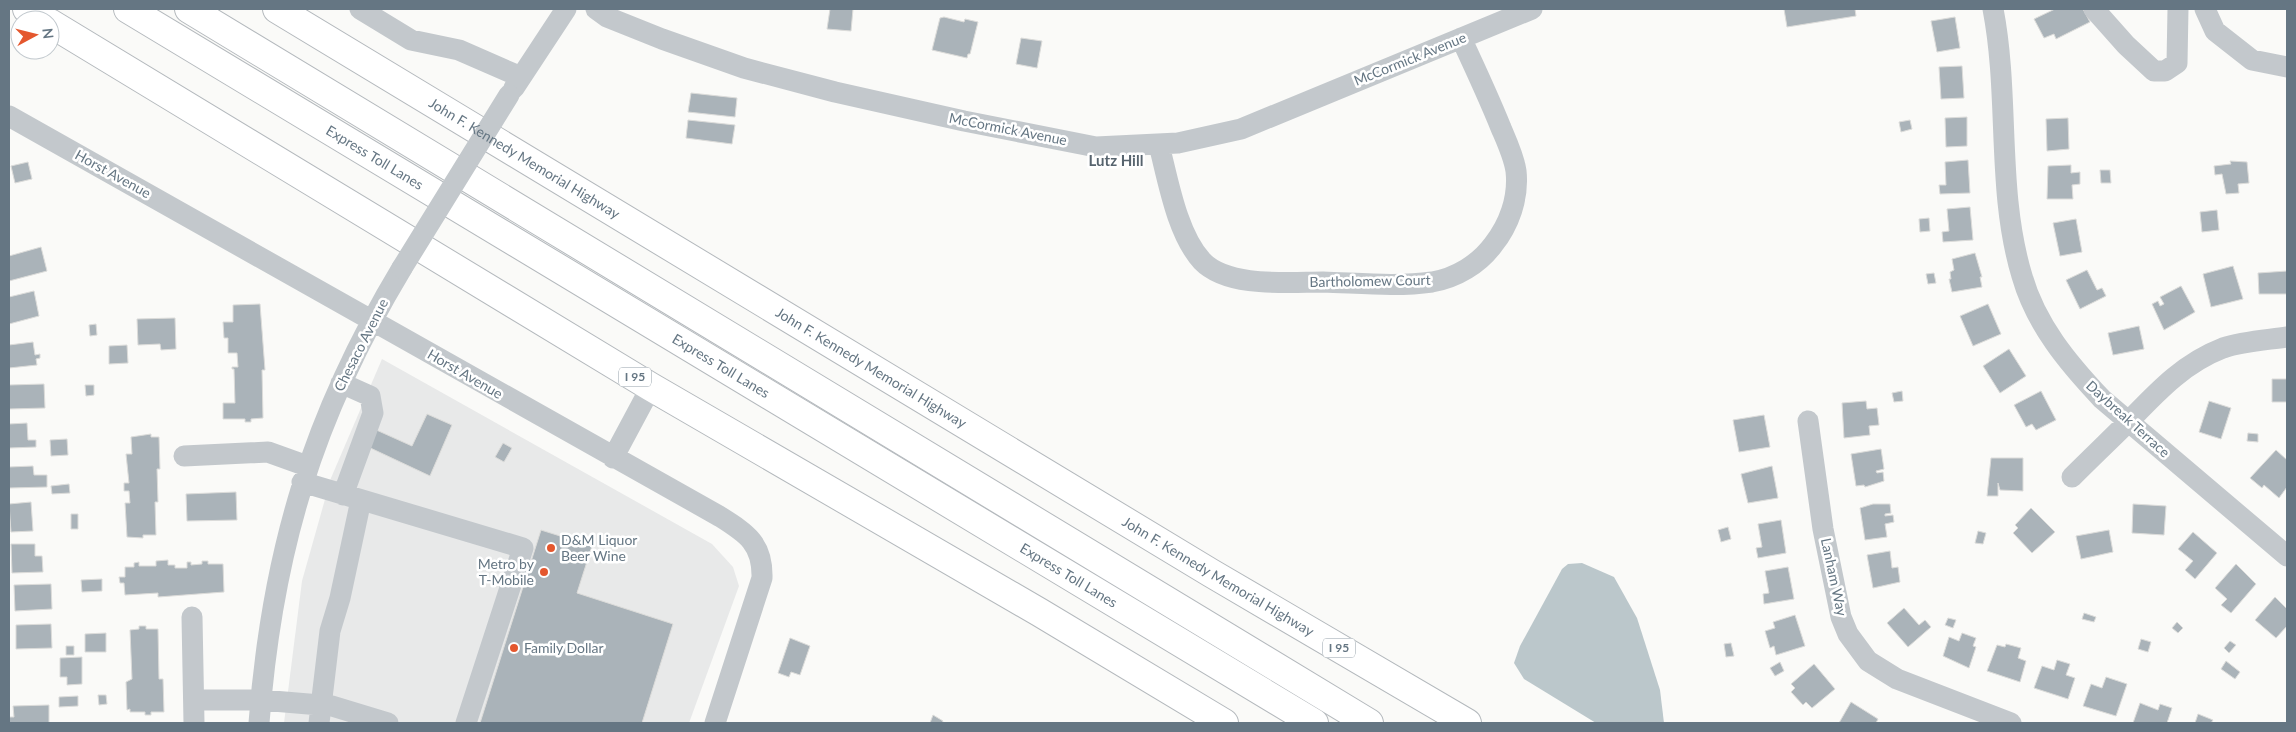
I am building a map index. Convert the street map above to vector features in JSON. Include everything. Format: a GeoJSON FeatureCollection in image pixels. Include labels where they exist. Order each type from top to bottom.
{"type":"FeatureCollection","features":[{"type":"Feature","properties":{"kind":"highway","name":"Express Toll Lanes"},"geometry":{"type":"LineString","coordinates":[[128,9],[1314,723]]}},
{"type":"Feature","properties":{"kind":"highway"},"geometry":{"type":"LineString","coordinates":[[189,9],[1368,723]]}},
{"type":"Feature","properties":{"kind":"highway","name":"John F. Kennedy Memorial Highway"},"geometry":{"type":"LineString","coordinates":[[277,9],[1211,573],[1467,723]]}},
{"type":"Feature","properties":{"kind":"highway","name":"I 95"},"geometry":{"type":"LineString","coordinates":[[60,29],[651,387],[1030,607],[1224,723]]}},
{"type":"Feature","properties":{"kind":"street"},"geometry":{"type":"LineString","coordinates":[[360,9],[411,40],[459,50],[521,77]]}},
{"type":"Feature","properties":{"kind":"street","name":"Chesaco Avenue"},"geometry":{"type":"LineString","coordinates":[[259,723],[269,626],[280,566],[304,474],[340,383],[371,320],[402,268],[521,77],[566,9]]}},
{"type":"Feature","properties":{"kind":"street","name":"McCormick Avenue"},"geometry":{"type":"LineString","coordinates":[[596,9],[607,17],[702,55],[835,92],[1019,133],[1096,147],[1178,143],[1241,129],[1532,9]]}},
{"type":"Feature","properties":{"kind":"street","name":"Daybreak Terrace"},"geometry":{"type":"LineString","coordinates":[[1993,9],[2001,69],[2010,208],[2022,277],[2036,311],[2052,340],[2083,378],[2129,421],[2287,556]]}},
{"type":"Feature","properties":{"kind":"street"},"geometry":{"type":"LineString","coordinates":[[2094,9],[2126,45],[2154,71],[2164,71],[2177,63],[2178,9]]}},
{"type":"Feature","properties":{"kind":"street"},"geometry":{"type":"LineString","coordinates":[[2205,9],[2215,31],[2252,60],[2287,66]]}},
{"type":"Feature","properties":{"kind":"street","name":"Bartholomew Court"},"geometry":{"type":"LineString","coordinates":[[1159,145],[1172,195],[1190,244],[1203,262],[1224,275],[1266,282],[1400,283],[1433,282],[1450,277],[1469,268],[1488,251],[1502,234],[1511,212],[1516,192],[1516,170],[1508,144],[1461,38]]}},
{"type":"Feature","properties":{"kind":"street","name":"Horst Avenue"},"geometry":{"type":"LineString","coordinates":[[9,116],[613,458],[720,516],[750,537],[758,547],[762,566],[762,578],[715,723]]}},
{"type":"Feature","properties":{"kind":"street"},"geometry":{"type":"LineString","coordinates":[[2072,477],[2178,373],[2200,358],[2240,344],[2287,337]]}},
{"type":"Feature","properties":{"kind":"street"},"geometry":{"type":"LineString","coordinates":[[320,714],[330,631],[340,598],[352,497],[373,413],[370,396],[340,383]]}},
{"type":"Feature","properties":{"kind":"street"},"geometry":{"type":"LineString","coordinates":[[613,458],[651,387]]}},
{"type":"Feature","properties":{"kind":"street","name":"Lanham Way"},"geometry":{"type":"LineString","coordinates":[[1808,421],[1832,579],[1841,617],[1857,648],[1880,671],[2011,723]]}},
{"type":"Feature","properties":{"kind":"street"},"geometry":{"type":"LineString","coordinates":[[184,456],[268,452],[304,474],[352,497],[523,548],[466,723]]}},
{"type":"Feature","properties":{"kind":"street"},"geometry":{"type":"LineString","coordinates":[[192,617],[194,723]]}},
{"type":"Feature","properties":{"kind":"street"},"geometry":{"type":"LineString","coordinates":[[194,700],[261,700],[320,714],[388,723]]}},
{"type":"Feature","properties":{"kind":"shaded area"},"geometry":{"type":"Polygon","coordinates":[[[382,359],[712,544],[733,567],[739,586],[689,723],[284,723],[302,581],[331,478],[382,359]]]}},
{"type":"Feature","properties":{"kind":"shaded area"},"geometry":{"type":"Polygon","coordinates":[[[1582,563],[1614,577],[1637,618],[1660,690],[1664,723],[1596,723],[1524,679],[1514,663],[1520,646],[1562,569],[1568,564],[1582,563]]]}},
{"type":"Feature","properties":{"kind":"building"},"geometry":{"type":"Polygon","coordinates":[[[830,9],[853,9],[851,31],[827,29],[830,9]]]}},
{"type":"Feature","properties":{"kind":"building"},"geometry":{"type":"Polygon","coordinates":[[[1784,9],[1855,9],[1856,16],[1787,27],[1784,9]]]}},
{"type":"Feature","properties":{"kind":"building"},"geometry":{"type":"Polygon","coordinates":[[[2055,9],[2083,9],[2090,22],[2056,39],[2054,34],[2044,38],[2034,19],[2055,9]]]}},
{"type":"Feature","properties":{"kind":"building"},"geometry":{"type":"Polygon","coordinates":[[[944,17],[964,22],[965,19],[978,22],[970,54],[968,54],[967,58],[932,50],[940,18],[944,17]]]}},
{"type":"Feature","properties":{"kind":"building"},"geometry":{"type":"Polygon","coordinates":[[[1955,17],[1960,48],[1937,52],[1931,21],[1955,17]]]}},
{"type":"Feature","properties":{"kind":"building"},"geometry":{"type":"Polygon","coordinates":[[[1021,38],[1042,41],[1037,68],[1016,64],[1021,38]]]}},
{"type":"Feature","properties":{"kind":"building"},"geometry":{"type":"Polygon","coordinates":[[[1962,66],[1964,98],[1941,99],[1939,67],[1962,66]]]}},
{"type":"Feature","properties":{"kind":"building"},"geometry":{"type":"Polygon","coordinates":[[[691,93],[737,98],[735,117],[688,112],[691,93]]]}},
{"type":"Feature","properties":{"kind":"building"},"geometry":{"type":"Polygon","coordinates":[[[1967,117],[1967,146],[1946,147],[1945,118],[1967,117]]]}},
{"type":"Feature","properties":{"kind":"building"},"geometry":{"type":"Polygon","coordinates":[[[2068,118],[2069,149],[2047,151],[2046,119],[2068,118]]]}},
{"type":"Feature","properties":{"kind":"building"},"geometry":{"type":"Polygon","coordinates":[[[688,120],[735,125],[732,144],[686,138],[688,120]]]}},
{"type":"Feature","properties":{"kind":"building"},"geometry":{"type":"Polygon","coordinates":[[[1910,120],[1912,129],[1901,132],[1899,122],[1910,120]]]}},
{"type":"Feature","properties":{"kind":"building"},"geometry":{"type":"Polygon","coordinates":[[[1968,160],[1970,193],[1940,194],[1939,185],[1946,185],[1945,162],[1968,160]]]}},
{"type":"Feature","properties":{"kind":"building"},"geometry":{"type":"Polygon","coordinates":[[[2230,161],[2247,162],[2249,183],[2238,184],[2239,193],[2226,194],[2222,174],[2215,175],[2214,166],[2231,164],[2230,161]]]}},
{"type":"Feature","properties":{"kind":"building"},"geometry":{"type":"Polygon","coordinates":[[[28,162],[32,179],[15,183],[11,166],[28,162]]]}},
{"type":"Feature","properties":{"kind":"building"},"geometry":{"type":"Polygon","coordinates":[[[2071,165],[2071,173],[2080,172],[2080,184],[2072,185],[2073,199],[2047,199],[2048,166],[2071,165]]]}},
{"type":"Feature","properties":{"kind":"building"},"geometry":{"type":"Polygon","coordinates":[[[2100,170],[2110,170],[2111,183],[2101,183],[2100,170]]]}},
{"type":"Feature","properties":{"kind":"building"},"geometry":{"type":"Polygon","coordinates":[[[1970,207],[1973,240],[1943,242],[1942,232],[1949,231],[1947,209],[1970,207]]]}},
{"type":"Feature","properties":{"kind":"building"},"geometry":{"type":"Polygon","coordinates":[[[2217,210],[2219,230],[2202,232],[2200,212],[2217,210]]]}},
{"type":"Feature","properties":{"kind":"building"},"geometry":{"type":"Polygon","coordinates":[[[1929,218],[1930,231],[1920,232],[1919,219],[1929,218]]]}},
{"type":"Feature","properties":{"kind":"building"},"geometry":{"type":"Polygon","coordinates":[[[2076,219],[2082,252],[2060,256],[2053,223],[2076,219]]]}},
{"type":"Feature","properties":{"kind":"building"},"geometry":{"type":"Polygon","coordinates":[[[41,247],[47,271],[9,281],[9,256],[41,247]]]}},
{"type":"Feature","properties":{"kind":"building"},"geometry":{"type":"Polygon","coordinates":[[[1975,253],[1982,277],[1980,277],[1982,287],[1952,292],[1949,279],[1951,279],[1950,272],[1954,270],[1952,259],[1975,253]]]}},
{"type":"Feature","properties":{"kind":"building"},"geometry":{"type":"Polygon","coordinates":[[[2233,266],[2243,299],[2211,307],[2203,274],[2233,266]]]}},
{"type":"Feature","properties":{"kind":"building"},"geometry":{"type":"Polygon","coordinates":[[[2087,270],[2097,290],[2102,288],[2106,296],[2080,309],[2066,280],[2087,270]]]}},
{"type":"Feature","properties":{"kind":"building"},"geometry":{"type":"Polygon","coordinates":[[[2287,271],[2287,294],[2259,294],[2258,273],[2287,271]]]}},
{"type":"Feature","properties":{"kind":"building"},"geometry":{"type":"Polygon","coordinates":[[[1934,273],[1936,283],[1928,284],[1926,274],[1934,273]]]}},
{"type":"Feature","properties":{"kind":"building"},"geometry":{"type":"Polygon","coordinates":[[[2181,286],[2195,312],[2164,330],[2152,304],[2158,301],[2160,306],[2164,304],[2160,297],[2181,286]]]}},
{"type":"Feature","properties":{"kind":"building"},"geometry":{"type":"Polygon","coordinates":[[[34,291],[39,316],[9,324],[9,297],[34,291]]]}},
{"type":"Feature","properties":{"kind":"building"},"geometry":{"type":"Polygon","coordinates":[[[260,304],[265,370],[262,370],[263,418],[251,419],[251,422],[245,422],[245,419],[223,419],[223,403],[235,403],[234,369],[232,367],[238,367],[237,353],[228,353],[228,338],[224,338],[223,322],[233,322],[233,305],[260,304]]]}},
{"type":"Feature","properties":{"kind":"building"},"geometry":{"type":"Polygon","coordinates":[[[1988,304],[2001,334],[1973,346],[1960,316],[1988,304]]]}},
{"type":"Feature","properties":{"kind":"building"},"geometry":{"type":"Polygon","coordinates":[[[175,318],[176,349],[161,350],[160,344],[138,345],[137,319],[175,318]]]}},
{"type":"Feature","properties":{"kind":"building"},"geometry":{"type":"Polygon","coordinates":[[[96,324],[97,335],[90,336],[89,325],[96,324]]]}},
{"type":"Feature","properties":{"kind":"building"},"geometry":{"type":"Polygon","coordinates":[[[2139,326],[2144,349],[2113,355],[2108,333],[2139,326]]]}},
{"type":"Feature","properties":{"kind":"building"},"geometry":{"type":"Polygon","coordinates":[[[33,342],[35,355],[40,354],[40,358],[36,359],[37,365],[9,368],[9,345],[33,342]]]}},
{"type":"Feature","properties":{"kind":"building"},"geometry":{"type":"Polygon","coordinates":[[[127,345],[128,363],[109,364],[109,346],[127,345]]]}},
{"type":"Feature","properties":{"kind":"building"},"geometry":{"type":"Polygon","coordinates":[[[2009,349],[2026,376],[2000,393],[1983,366],[2009,349]]]}},
{"type":"Feature","properties":{"kind":"building"},"geometry":{"type":"Polygon","coordinates":[[[2272,379],[2287,379],[2287,402],[2272,402],[2272,379]]]}},
{"type":"Feature","properties":{"kind":"building"},"geometry":{"type":"Polygon","coordinates":[[[44,384],[45,408],[9,409],[9,385],[44,384]]]}},
{"type":"Feature","properties":{"kind":"building"},"geometry":{"type":"Polygon","coordinates":[[[85,385],[94,385],[94,395],[86,396],[85,385]]]}},
{"type":"Feature","properties":{"kind":"building"},"geometry":{"type":"Polygon","coordinates":[[[1902,391],[1903,401],[1894,402],[1892,393],[1902,391]]]}},
{"type":"Feature","properties":{"kind":"building"},"geometry":{"type":"Polygon","coordinates":[[[2041,391],[2056,420],[2036,430],[2032,424],[2026,427],[2014,405],[2041,391]]]}},
{"type":"Feature","properties":{"kind":"building"},"geometry":{"type":"Polygon","coordinates":[[[1866,401],[1867,409],[1877,408],[1879,425],[1869,426],[1870,435],[1844,438],[1842,403],[1866,401]]]}},
{"type":"Feature","properties":{"kind":"building"},"geometry":{"type":"Polygon","coordinates":[[[2209,401],[2231,408],[2221,439],[2199,432],[2209,401]]]}},
{"type":"Feature","properties":{"kind":"building"},"geometry":{"type":"Polygon","coordinates":[[[427,414],[452,425],[430,476],[364,445],[372,428],[412,446],[427,414]]]}},
{"type":"Feature","properties":{"kind":"building"},"geometry":{"type":"Polygon","coordinates":[[[1764,415],[1770,447],[1739,452],[1733,420],[1764,415]]]}},
{"type":"Feature","properties":{"kind":"building"},"geometry":{"type":"Polygon","coordinates":[[[27,423],[28,440],[36,440],[36,447],[9,448],[9,424],[27,423]]]}},
{"type":"Feature","properties":{"kind":"building"},"geometry":{"type":"Polygon","coordinates":[[[2248,433],[2258,434],[2258,442],[2247,441],[2248,433]]]}},
{"type":"Feature","properties":{"kind":"building"},"geometry":{"type":"Polygon","coordinates":[[[151,434],[151,437],[159,437],[160,469],[157,469],[158,502],[155,502],[156,535],[143,535],[143,538],[127,537],[125,503],[130,503],[129,491],[124,491],[124,483],[129,483],[126,454],[132,454],[131,437],[151,434]]]}},
{"type":"Feature","properties":{"kind":"building"},"geometry":{"type":"Polygon","coordinates":[[[67,439],[68,455],[51,456],[50,440],[67,439]]]}},
{"type":"Feature","properties":{"kind":"building"},"geometry":{"type":"Polygon","coordinates":[[[503,443],[512,448],[504,462],[495,457],[503,443]]]}},
{"type":"Feature","properties":{"kind":"building"},"geometry":{"type":"Polygon","coordinates":[[[1881,449],[1884,469],[1876,471],[1877,473],[1883,472],[1884,481],[1865,487],[1864,485],[1856,486],[1851,454],[1881,449]]]}},
{"type":"Feature","properties":{"kind":"building"},"geometry":{"type":"Polygon","coordinates":[[[2276,450],[2287,460],[2287,487],[2279,498],[2264,485],[2262,488],[2250,478],[2276,450]]]}},
{"type":"Feature","properties":{"kind":"building"},"geometry":{"type":"Polygon","coordinates":[[[1991,458],[2023,458],[2023,491],[2000,490],[1998,483],[1998,496],[1987,496],[1991,458]]]}},
{"type":"Feature","properties":{"kind":"building"},"geometry":{"type":"Polygon","coordinates":[[[33,466],[34,475],[47,475],[47,487],[9,488],[9,467],[33,466]]]}},
{"type":"Feature","properties":{"kind":"building"},"geometry":{"type":"Polygon","coordinates":[[[1772,466],[1778,498],[1748,503],[1741,474],[1772,466]]]}},
{"type":"Feature","properties":{"kind":"building"},"geometry":{"type":"Polygon","coordinates":[[[69,484],[70,493],[52,494],[51,486],[69,484]]]}},
{"type":"Feature","properties":{"kind":"building"},"geometry":{"type":"Polygon","coordinates":[[[236,492],[237,520],[187,521],[186,494],[236,492]]]}},
{"type":"Feature","properties":{"kind":"building"},"geometry":{"type":"Polygon","coordinates":[[[31,502],[33,531],[11,532],[9,504],[31,502]]]}},
{"type":"Feature","properties":{"kind":"building"},"geometry":{"type":"Polygon","coordinates":[[[1873,504],[1890,504],[1891,513],[1885,514],[1885,516],[1893,515],[1894,522],[1885,524],[1887,537],[1865,540],[1860,508],[1873,504]]]}},
{"type":"Feature","properties":{"kind":"building"},"geometry":{"type":"Polygon","coordinates":[[[2133,504],[2166,506],[2164,535],[2132,533],[2133,504]]]}},
{"type":"Feature","properties":{"kind":"building"},"geometry":{"type":"Polygon","coordinates":[[[2031,508],[2055,532],[2032,553],[2013,533],[2018,528],[2015,525],[2031,508]]]}},
{"type":"Feature","properties":{"kind":"building"},"geometry":{"type":"Polygon","coordinates":[[[71,514],[78,514],[78,529],[71,529],[71,514]]]}},
{"type":"Feature","properties":{"kind":"building"},"geometry":{"type":"Polygon","coordinates":[[[1781,520],[1786,553],[1758,558],[1756,548],[1762,547],[1758,524],[1781,520]]]}},
{"type":"Feature","properties":{"kind":"building"},"geometry":{"type":"Polygon","coordinates":[[[1728,527],[1731,539],[1721,542],[1718,530],[1728,527]]]}},
{"type":"Feature","properties":{"kind":"building"},"geometry":{"type":"Polygon","coordinates":[[[541,530],[592,546],[577,593],[673,624],[642,723],[480,723],[541,530]]]}},
{"type":"Feature","properties":{"kind":"building"},"geometry":{"type":"Polygon","coordinates":[[[2109,530],[2113,552],[2081,559],[2076,536],[2109,530]]]}},
{"type":"Feature","properties":{"kind":"building"},"geometry":{"type":"Polygon","coordinates":[[[1978,531],[1986,533],[1983,544],[1975,543],[1978,531]]]}},
{"type":"Feature","properties":{"kind":"building"},"geometry":{"type":"Polygon","coordinates":[[[2193,532],[2217,553],[2195,579],[2185,570],[2193,561],[2178,549],[2193,532]]]}},
{"type":"Feature","properties":{"kind":"building"},"geometry":{"type":"Polygon","coordinates":[[[11,544],[35,544],[35,556],[42,556],[43,572],[12,573],[11,544]]]}},
{"type":"Feature","properties":{"kind":"building"},"geometry":{"type":"Polygon","coordinates":[[[1890,551],[1892,568],[1898,567],[1900,582],[1873,588],[1867,555],[1890,551]]]}},
{"type":"Feature","properties":{"kind":"building"},"geometry":{"type":"Polygon","coordinates":[[[168,560],[168,565],[175,565],[175,568],[187,568],[187,562],[191,562],[191,565],[202,564],[202,561],[208,561],[208,564],[223,564],[224,592],[158,597],[158,593],[125,595],[124,583],[120,583],[119,577],[125,577],[125,567],[134,567],[134,563],[139,562],[139,566],[156,566],[156,561],[168,560]]]}},
{"type":"Feature","properties":{"kind":"building"},"geometry":{"type":"Polygon","coordinates":[[[2236,564],[2256,584],[2231,613],[2221,605],[2227,599],[2215,588],[2236,564]]]}},
{"type":"Feature","properties":{"kind":"building"},"geometry":{"type":"Polygon","coordinates":[[[1788,567],[1794,599],[1764,604],[1763,594],[1769,593],[1765,571],[1788,567]]]}},
{"type":"Feature","properties":{"kind":"building"},"geometry":{"type":"Polygon","coordinates":[[[102,579],[102,591],[82,592],[81,580],[102,579]]]}},
{"type":"Feature","properties":{"kind":"building"},"geometry":{"type":"Polygon","coordinates":[[[51,584],[52,609],[15,611],[14,585],[51,584]]]}},
{"type":"Feature","properties":{"kind":"building"},"geometry":{"type":"Polygon","coordinates":[[[2275,597],[2287,609],[2287,626],[2276,638],[2255,620],[2275,597]]]}},
{"type":"Feature","properties":{"kind":"building"},"geometry":{"type":"Polygon","coordinates":[[[1904,608],[1919,625],[1925,620],[1931,627],[1908,647],[1887,623],[1904,608]]]}},
{"type":"Feature","properties":{"kind":"building"},"geometry":{"type":"Polygon","coordinates":[[[2084,613],[2096,617],[2094,622],[2082,619],[2084,613]]]}},
{"type":"Feature","properties":{"kind":"building"},"geometry":{"type":"Polygon","coordinates":[[[1795,615],[1805,646],[1776,655],[1774,646],[1770,648],[1765,631],[1775,628],[1773,622],[1795,615]]]}},
{"type":"Feature","properties":{"kind":"building"},"geometry":{"type":"Polygon","coordinates":[[[1948,618],[1956,620],[1953,628],[1945,625],[1948,618]]]}},
{"type":"Feature","properties":{"kind":"building"},"geometry":{"type":"Polygon","coordinates":[[[2177,622],[2183,628],[2178,633],[2172,628],[2177,622]]]}},
{"type":"Feature","properties":{"kind":"building"},"geometry":{"type":"Polygon","coordinates":[[[51,624],[52,648],[16,649],[16,625],[51,624]]]}},
{"type":"Feature","properties":{"kind":"building"},"geometry":{"type":"Polygon","coordinates":[[[139,626],[146,626],[146,629],[158,629],[159,679],[163,679],[164,712],[151,712],[151,715],[145,715],[145,712],[130,712],[130,709],[127,710],[126,682],[132,679],[130,630],[139,629],[139,626]]]}},
{"type":"Feature","properties":{"kind":"building"},"geometry":{"type":"Polygon","coordinates":[[[106,633],[106,652],[85,652],[85,634],[106,633]]]}},
{"type":"Feature","properties":{"kind":"building"},"geometry":{"type":"Polygon","coordinates":[[[1962,633],[1976,638],[1973,646],[1976,647],[1969,668],[1943,656],[1949,637],[1959,641],[1962,633]]]}},
{"type":"Feature","properties":{"kind":"building"},"geometry":{"type":"Polygon","coordinates":[[[790,638],[810,646],[800,675],[791,672],[789,677],[778,673],[790,638]]]}},
{"type":"Feature","properties":{"kind":"building"},"geometry":{"type":"Polygon","coordinates":[[[2141,639],[2151,642],[2148,652],[2138,649],[2141,639]]]}},
{"type":"Feature","properties":{"kind":"building"},"geometry":{"type":"Polygon","coordinates":[[[2230,641],[2236,645],[2229,653],[2224,648],[2230,641]]]}},
{"type":"Feature","properties":{"kind":"building"},"geometry":{"type":"Polygon","coordinates":[[[1731,643],[1734,656],[1726,657],[1724,644],[1731,643]]]}},
{"type":"Feature","properties":{"kind":"building"},"geometry":{"type":"Polygon","coordinates":[[[2006,644],[2021,648],[2018,658],[2026,661],[2020,682],[1987,671],[1997,645],[2005,647],[2006,644]]]}},
{"type":"Feature","properties":{"kind":"building"},"geometry":{"type":"Polygon","coordinates":[[[66,646],[74,646],[74,655],[66,655],[66,646]]]}},
{"type":"Feature","properties":{"kind":"building"},"geometry":{"type":"Polygon","coordinates":[[[82,657],[82,684],[67,685],[67,677],[60,677],[60,658],[82,657]]]}},
{"type":"Feature","properties":{"kind":"building"},"geometry":{"type":"Polygon","coordinates":[[[2057,660],[2070,664],[2066,675],[2075,678],[2068,699],[2034,688],[2042,666],[2054,670],[2057,660]]]}},
{"type":"Feature","properties":{"kind":"building"},"geometry":{"type":"Polygon","coordinates":[[[2226,661],[2240,672],[2235,679],[2221,669],[2226,661]]]}},
{"type":"Feature","properties":{"kind":"building"},"geometry":{"type":"Polygon","coordinates":[[[1780,662],[1784,671],[1775,676],[1770,668],[1780,662]]]}},
{"type":"Feature","properties":{"kind":"building"},"geometry":{"type":"Polygon","coordinates":[[[1814,664],[1835,689],[1812,708],[1806,702],[1803,705],[1791,692],[1795,688],[1791,684],[1814,664]]]}},
{"type":"Feature","properties":{"kind":"building"},"geometry":{"type":"Polygon","coordinates":[[[2106,677],[2127,684],[2116,716],[2083,706],[2091,684],[2102,688],[2106,677]]]}},
{"type":"Feature","properties":{"kind":"building"},"geometry":{"type":"Polygon","coordinates":[[[98,695],[106,695],[107,704],[99,705],[98,695]]]}},
{"type":"Feature","properties":{"kind":"building"},"geometry":{"type":"Polygon","coordinates":[[[78,696],[78,706],[59,707],[59,697],[78,696]]]}},
{"type":"Feature","properties":{"kind":"building"},"geometry":{"type":"Polygon","coordinates":[[[1851,702],[1878,719],[1876,723],[1839,723],[1851,702]]]}},
{"type":"Feature","properties":{"kind":"building"},"geometry":{"type":"Polygon","coordinates":[[[2140,703],[2158,710],[2160,704],[2172,708],[2167,723],[2133,723],[2140,703]]]}},
{"type":"Feature","properties":{"kind":"building"},"geometry":{"type":"Polygon","coordinates":[[[49,705],[49,723],[9,723],[9,717],[14,717],[13,706],[49,705]]]}},
{"type":"Feature","properties":{"kind":"building"},"geometry":{"type":"Polygon","coordinates":[[[2198,714],[2213,720],[2211,723],[2195,723],[2198,714]]]}},
{"type":"Feature","properties":{"kind":"building"},"geometry":{"type":"Polygon","coordinates":[[[933,715],[943,721],[942,723],[930,723],[933,715]]]}},
{"type":"Feature","properties":{"kind":"place","name":"D&M Liquor Beer Wine"},"geometry":{"type":"Point","coordinates":[551,548]}},
{"type":"Feature","properties":{"kind":"place","name":"Metro by T-Mobile"},"geometry":{"type":"Point","coordinates":[544,572]}},
{"type":"Feature","properties":{"kind":"place","name":"Family Dollar"},"geometry":{"type":"Point","coordinates":[514,648]}},
{"type":"Feature","properties":{"kind":"district","name":"Lutz Hill"},"geometry":{"type":"Point","coordinates":[1116,161]}}]}
